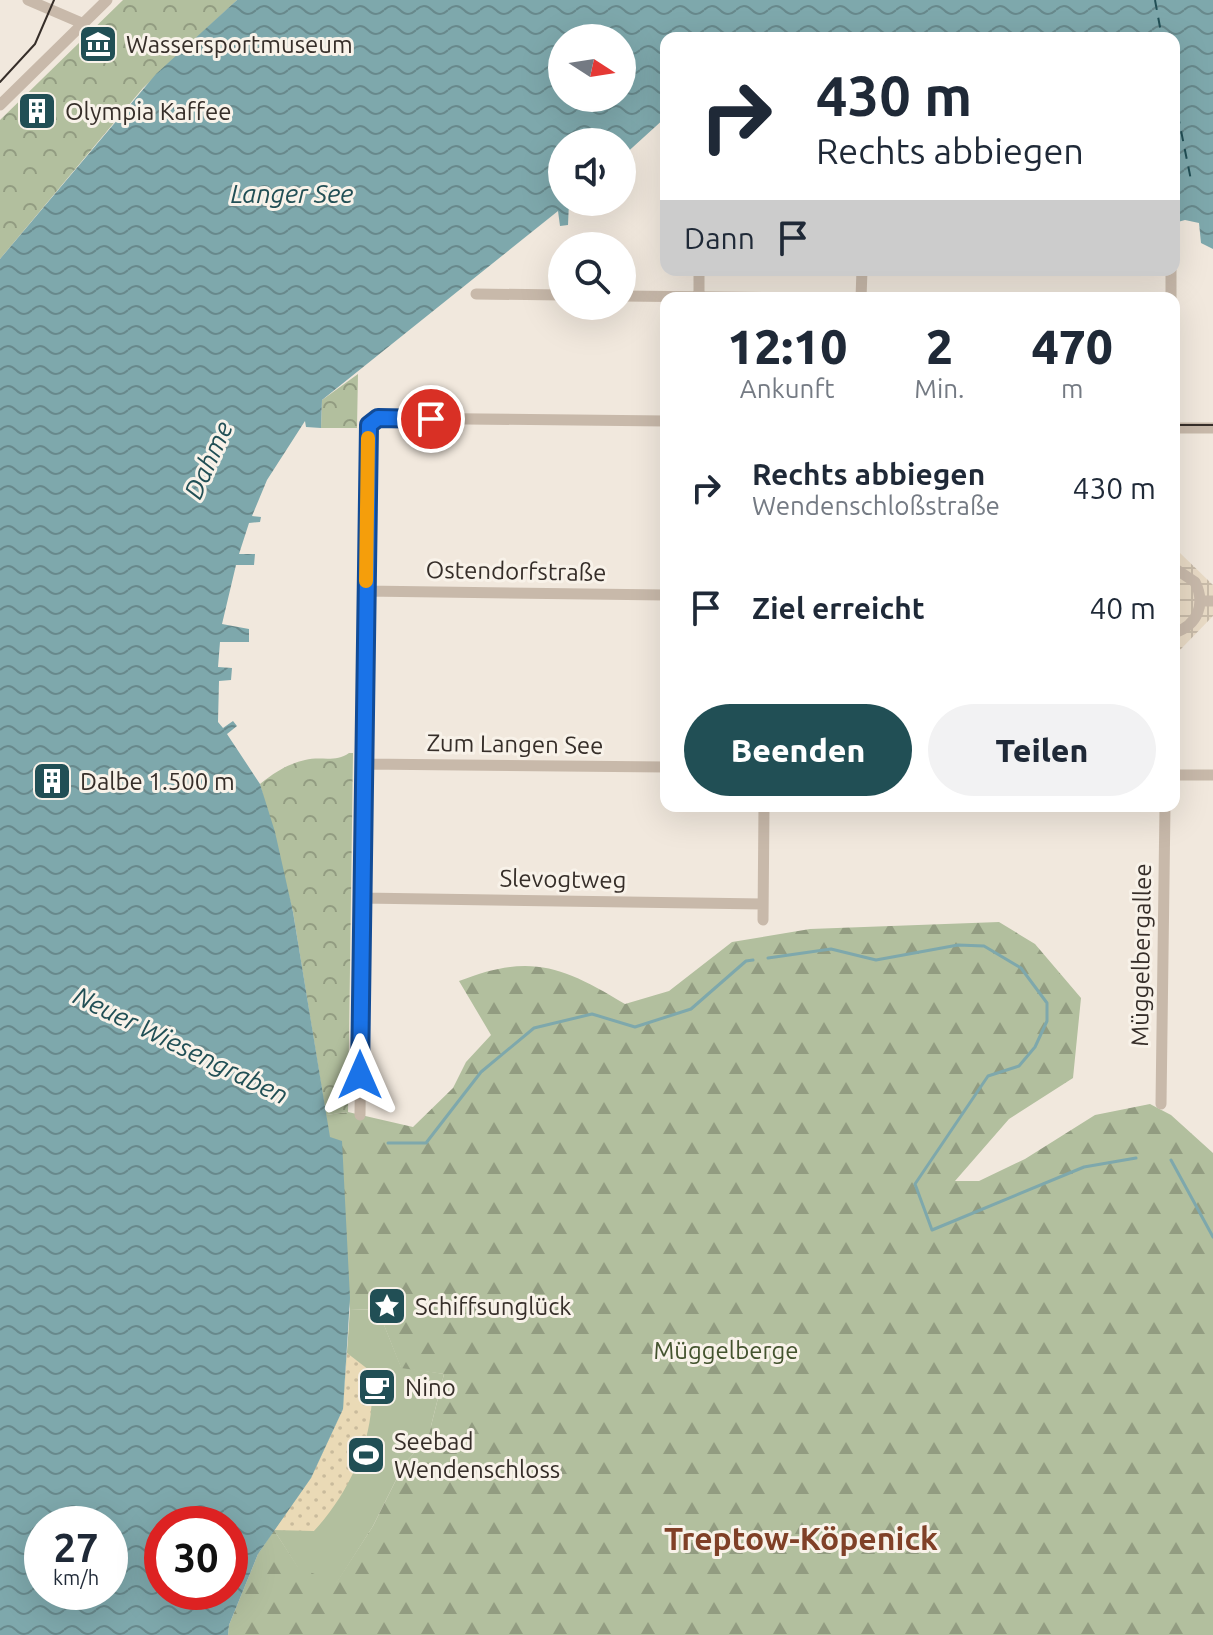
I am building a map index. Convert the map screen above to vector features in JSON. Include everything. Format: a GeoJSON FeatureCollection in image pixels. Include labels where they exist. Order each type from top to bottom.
{"type":"FeatureCollection","features":[{"type":"Feature","properties":{"kind":"street"},"geometry":{"type":"LineString","coordinates":[[28,0],[84,24]]}},
{"type":"Feature","properties":{"kind":"street"},"geometry":{"type":"LineString","coordinates":[[0,105],[107,0]]}},
{"type":"Feature","properties":{"kind":"street"},"geometry":{"type":"LineString","coordinates":[[476,294],[548,295]]}},
{"type":"Feature","properties":{"kind":"street"},"geometry":{"type":"LineString","coordinates":[[636,296],[660,296]]}},
{"type":"Feature","properties":{"kind":"street"},"geometry":{"type":"LineString","coordinates":[[360,1115],[365,591],[370,420],[660,421]]}},
{"type":"Feature","properties":{"kind":"street"},"geometry":{"type":"LineString","coordinates":[[1180,428],[1213,428]]}},
{"type":"Feature","properties":{"kind":"street"},"geometry":{"type":"LineString","coordinates":[[1180,572],[1195,582],[1207,601],[1191,624],[1180,630]]}},
{"type":"Feature","properties":{"kind":"street","name":"Ostendorfstraße"},"geometry":{"type":"LineString","coordinates":[[365,591],[660,595]]}},
{"type":"Feature","properties":{"kind":"street","name":"Zum Langen See"},"geometry":{"type":"LineString","coordinates":[[364,764],[660,767]]}},
{"type":"Feature","properties":{"kind":"street"},"geometry":{"type":"LineString","coordinates":[[1180,775],[1213,775]]}},
{"type":"Feature","properties":{"kind":"street"},"geometry":{"type":"LineString","coordinates":[[763,920],[764,812]]}},
{"type":"Feature","properties":{"kind":"street","name":"Müggelbergallee"},"geometry":{"type":"LineString","coordinates":[[1161,1104],[1165,812]]}},
{"type":"Feature","properties":{"kind":"street","name":"Slevogtweg"},"geometry":{"type":"LineString","coordinates":[[362,898],[763,904]]}},
{"type":"Feature","properties":{"kind":"green space"},"geometry":{"type":"Polygon","coordinates":[[[123,0],[237,0],[143,88],[0,259],[0,120],[123,0]]]}},
{"type":"Feature","properties":{"kind":"green space"},"geometry":{"type":"Polygon","coordinates":[[[358,374],[357,428],[321,428],[322,400],[358,374]]]}},
{"type":"Feature","properties":{"kind":"green space"},"geometry":{"type":"Polygon","coordinates":[[[353,753],[348,1112],[326,1115],[293,912],[260,784],[281,769],[298,762],[338,758],[353,753]]]}},
{"type":"Feature","properties":{"kind":"green space","name":"Müggelberge"},"geometry":{"type":"Polygon","coordinates":[[[999,922],[1035,944],[1081,998],[1073,1078],[1009,1119],[955,1181],[979,1181],[1025,1159],[1095,1115],[1150,1104],[1171,1115],[1213,1153],[1213,1635],[228,1635],[235,1610],[248,1610],[248,1578],[258,1554],[274,1530],[298,1567],[336,1583],[373,1526],[404,1464],[428,1438],[444,1374],[401,1368],[378,1310],[350,1309],[326,1115],[348,1112],[413,1127],[453,1088],[466,1062],[491,1035],[459,981],[506,967],[545,968],[582,980],[625,1004],[669,991],[732,942],[810,929],[999,922]]]}},
{"type":"Feature","properties":{"kind":"green space","name":"Seebad Wendenschloss"},"geometry":{"type":"Polygon","coordinates":[[[350,1309],[378,1310],[401,1367],[444,1374],[428,1438],[404,1464],[373,1526],[336,1584],[298,1568],[274,1530],[311,1478],[343,1409],[350,1309]]]}},
{"type":"Feature","properties":{"kind":"sand"},"geometry":{"type":"Polygon","coordinates":[[[347,1353],[369,1370],[372,1391],[367,1435],[360,1456],[340,1496],[314,1531],[274,1530],[311,1478],[343,1409],[347,1353]]]}},
{"type":"Feature","properties":{"kind":"shaded area"},"geometry":{"type":"Polygon","coordinates":[[[1180,553],[1213,585],[1213,616],[1180,650],[1180,553]]]}},
{"type":"Feature","properties":{"kind":"water","name":"Langer See"},"geometry":{"type":"Polygon","coordinates":[[[237,0],[1213,0],[1213,249],[1201,243],[1199,223],[1180,221],[1180,32],[660,32],[660,122],[636,144],[636,128],[548,128],[548,216],[552,216],[322,400],[321,428],[306,427],[305,421],[267,480],[252,516],[261,517],[260,522],[249,523],[239,554],[255,554],[254,565],[236,565],[222,624],[249,629],[249,642],[220,642],[218,667],[232,668],[231,680],[219,681],[218,722],[223,728],[233,721],[237,726],[227,734],[260,784],[275,832],[293,912],[330,1137],[342,1141],[350,1298],[343,1409],[311,1478],[258,1554],[248,1578],[248,1506],[144,1506],[144,1610],[235,1610],[228,1635],[0,1635],[0,259],[156,74],[237,0]]]}},
{"type":"Feature","properties":{"kind":"water","name":"Langer See"},"geometry":{"type":"Polygon","coordinates":[[[559,216],[568,216],[568,225],[560,226],[559,216]]]}},
{"type":"Feature","properties":{"kind":"waterway"},"geometry":{"type":"LineString","coordinates":[[768,958],[831,949],[876,960],[958,945],[984,946],[1021,968],[1047,1003],[1047,1021],[1035,1047],[1019,1066],[988,1076],[915,1184],[932,1230],[1084,1167],[1136,1158]]}},
{"type":"Feature","properties":{"kind":"waterway"},"geometry":{"type":"LineString","coordinates":[[388,1143],[426,1143],[481,1072],[534,1028],[592,1014],[635,1027],[691,1009],[746,961],[753,960]]}},
{"type":"Feature","properties":{"kind":"waterway"},"geometry":{"type":"LineString","coordinates":[[1171,1160],[1213,1237]]}},
{"type":"Feature","properties":{"kind":"ferry route"},"geometry":{"type":"LineString","coordinates":[[1155,0],[1161,32]]}},
{"type":"Feature","properties":{"kind":"ferry route"},"geometry":{"type":"LineString","coordinates":[[1180,126],[1191,180]]}},
{"type":"Feature","properties":{"kind":"tram line"},"geometry":{"type":"LineString","coordinates":[[0,82],[35,44],[54,0]]}},
{"type":"Feature","properties":{"kind":"tram line"},"geometry":{"type":"LineString","coordinates":[[1180,425],[1213,425]]}},
{"type":"Feature","properties":{"kind":"slow traffic"},"geometry":{"type":"LineString","coordinates":[[366,581],[368,438]]}},
{"type":"Feature","properties":{"kind":"place","name":"Wassersportmuseum"},"geometry":{"type":"Point","coordinates":[98,44]}},
{"type":"Feature","properties":{"kind":"place","name":"Olympia Kaffee"},"geometry":{"type":"Point","coordinates":[37,111]}},
{"type":"Feature","properties":{"kind":"place","name":"Dalbe 1.500 m"},"geometry":{"type":"Point","coordinates":[52,781]}},
{"type":"Feature","properties":{"kind":"place","name":"Schiffsunglück"},"geometry":{"type":"Point","coordinates":[387,1306]}},
{"type":"Feature","properties":{"kind":"place","name":"Nino"},"geometry":{"type":"Point","coordinates":[377,1387]}},
{"type":"Feature","properties":{"kind":"place","name":"Seebad Wendenschloss"},"geometry":{"type":"Point","coordinates":[366,1455]}},
{"type":"Feature","properties":{"kind":"district","name":"Treptow-Köpenick"},"geometry":{"type":"Point","coordinates":[801,1538]}},
{"type":"Feature","properties":{"kind":"route"},"geometry":{"type":"LineString","coordinates":[[360,1075],[369,425],[370,420],[378,418],[431,419]]}},
{"type":"Feature","properties":{"kind":"water label","name":"Dahme"},"geometry":{"type":"Point","coordinates":[208,460]}},
{"type":"Feature","properties":{"kind":"water label","name":"Neuer Wiesengraben"},"geometry":{"type":"Point","coordinates":[181,1045]}}]}
